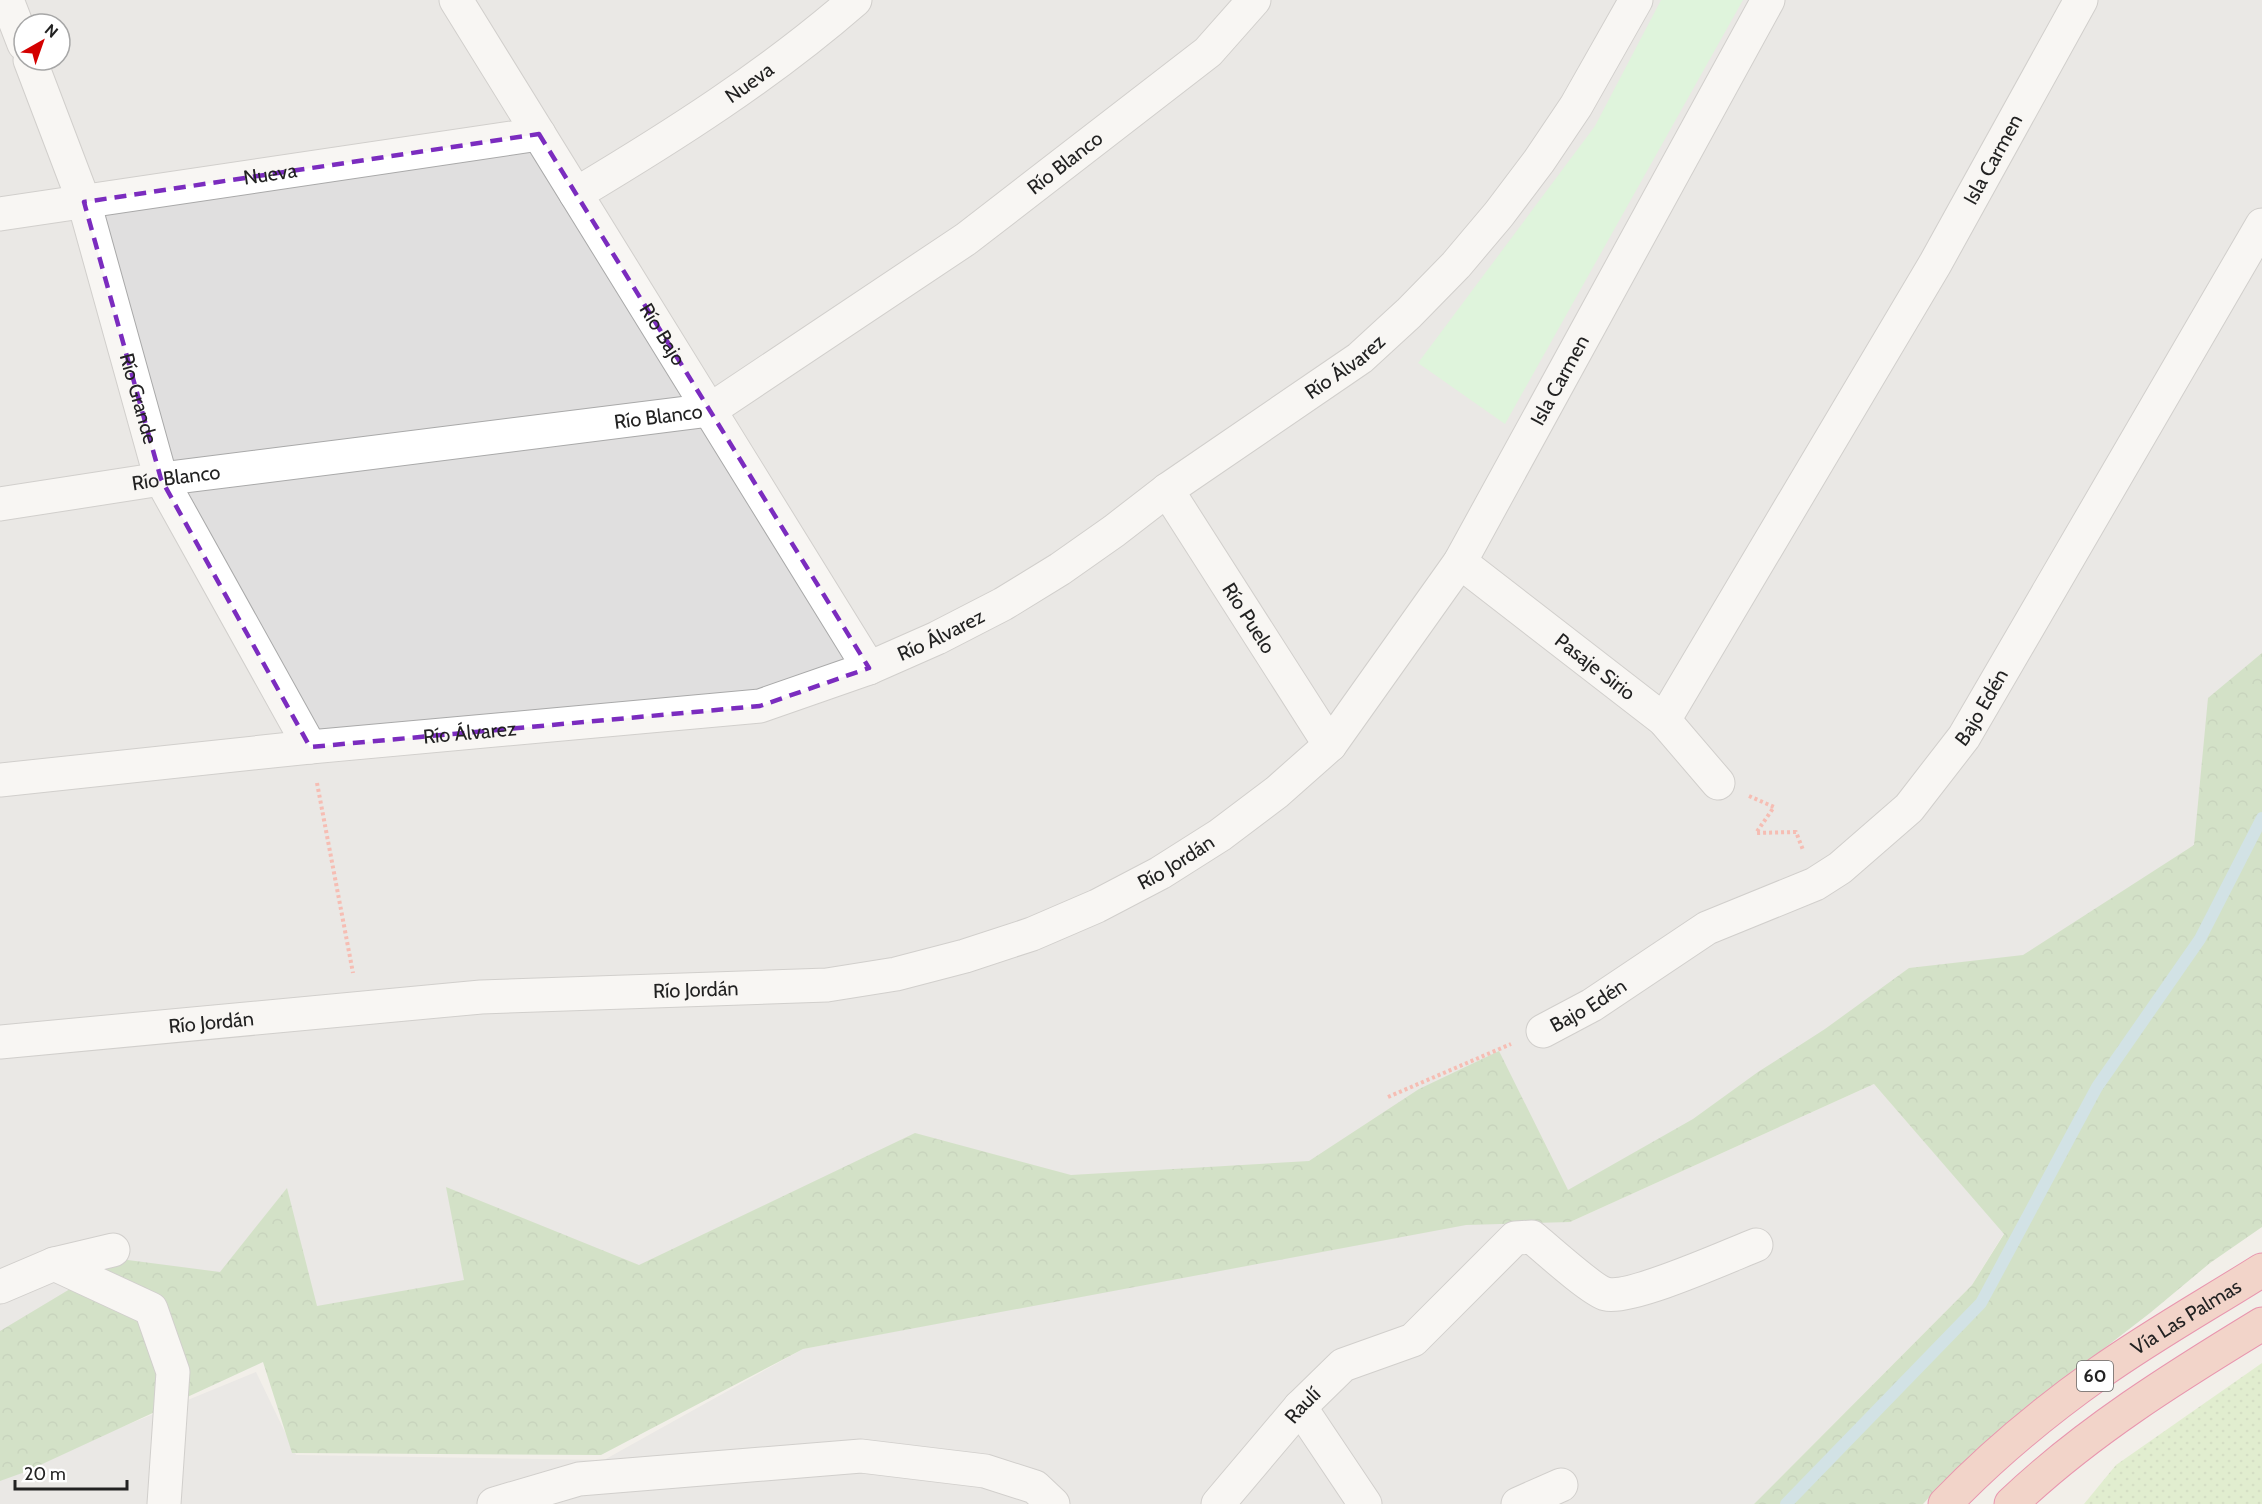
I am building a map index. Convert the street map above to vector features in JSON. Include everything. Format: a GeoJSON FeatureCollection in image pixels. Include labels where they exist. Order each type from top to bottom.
{"type":"FeatureCollection","features":[{"type":"Feature","properties":{"kind":"highway","name":"Vía Las Palmas"},"geometry":{"type":"LineString","coordinates":[[1945,1504],[2011,1441],[2098,1373],[2163,1330],[2262,1270]]}},
{"type":"Feature","properties":{"kind":"highway","name":"60"},"geometry":{"type":"LineString","coordinates":[[2011,1504],[2076,1448],[2142,1400],[2262,1324]]}},
{"type":"Feature","properties":{"kind":"street","name":"Río Bajo"},"geometry":{"type":"LineString","coordinates":[[456,0],[869,668]]}},
{"type":"Feature","properties":{"kind":"street","name":"Nueva"},"geometry":{"type":"LineString","coordinates":[[576,194],[715,107],[782,59],[855,0]]}},
{"type":"Feature","properties":{"kind":"street","name":"Río Blanco"},"geometry":{"type":"LineString","coordinates":[[0,504],[161,479],[710,410],[966,239],[1209,52],[1254,0]]}},
{"type":"Feature","properties":{"kind":"street","name":"Río Álvarez"},"geometry":{"type":"LineString","coordinates":[[0,780],[310,747],[760,706],[869,668],[937,638],[1003,604],[1060,569],[1167,490],[1360,358],[1456,265],[1499,214],[1539,161],[1576,106],[1636,0]]}},
{"type":"Feature","properties":{"kind":"street","name":"Isla Carmen"},"geometry":{"type":"LineString","coordinates":[[1330,745],[1460,562],[1768,0]]}},
{"type":"Feature","properties":{"kind":"street","name":"Isla Carmen"},"geometry":{"type":"LineString","coordinates":[[1664,720],[1935,264],[2081,0]]}},
{"type":"Feature","properties":{"kind":"street","name":"Río Grande"},"geometry":{"type":"LineString","coordinates":[[35,72],[84,202],[161,479],[310,747]]}},
{"type":"Feature","properties":{"kind":"street","name":"Nueva"},"geometry":{"type":"LineString","coordinates":[[0,214],[539,134]]}},
{"type":"Feature","properties":{"kind":"street","name":"Bajo Edén"},"geometry":{"type":"LineString","coordinates":[[1543,1031],[1592,1005],[1707,928],[1815,884],[1840,868],[1909,808],[1964,737],[2262,225]]}},
{"type":"Feature","properties":{"kind":"street","name":"Río Puelo"},"geometry":{"type":"LineString","coordinates":[[1167,490],[1330,745]]}},
{"type":"Feature","properties":{"kind":"street","name":"Pasaje Sirio"},"geometry":{"type":"LineString","coordinates":[[1460,562],[1664,720],[1718,783]]}},
{"type":"Feature","properties":{"kind":"street","name":"Río Jordán"},"geometry":{"type":"LineString","coordinates":[[0,1042],[481,998],[827,985],[896,974],[965,956],[1043,929],[1097,906],[1160,873],[1220,835],[1277,792],[1330,745]]}},
{"type":"Feature","properties":{"kind":"street","name":"Raulí"},"geometry":{"type":"LineString","coordinates":[[1218,1504],[1300,1407],[1342,1365],[1413,1340],[1515,1238],[1532,1237],[1606,1294],[1635,1291],[1756,1245]]}},
{"type":"Feature","properties":{"kind":"street"},"geometry":{"type":"LineString","coordinates":[[0,1287],[54,1264],[113,1250]]}},
{"type":"Feature","properties":{"kind":"street"},"geometry":{"type":"LineString","coordinates":[[54,1264],[151,1309],[173,1372],[164,1504]]}},
{"type":"Feature","properties":{"kind":"street"},"geometry":{"type":"LineString","coordinates":[[1300,1407],[1365,1504]]}},
{"type":"Feature","properties":{"kind":"street"},"geometry":{"type":"LineString","coordinates":[[494,1504],[579,1479],[861,1456],[986,1471],[1035,1487],[1053,1504]]}},
{"type":"Feature","properties":{"kind":"street"},"geometry":{"type":"LineString","coordinates":[[1518,1504],[1561,1485]]}},
{"type":"Feature","properties":{"kind":"path"},"geometry":{"type":"LineString","coordinates":[[310,747],[360,1009]]}},
{"type":"Feature","properties":{"kind":"path"},"geometry":{"type":"LineString","coordinates":[[1718,783],[1774,807],[1756,833],[1796,832],[1815,884]]}},
{"type":"Feature","properties":{"kind":"path"},"geometry":{"type":"LineString","coordinates":[[1388,1097],[1543,1031]]}},
{"type":"Feature","properties":{"kind":"highlighted area"},"geometry":{"type":"Polygon","coordinates":[[[539,134],[869,668],[760,706],[310,747],[161,479],[84,202],[539,134]]]}},
{"type":"Feature","properties":{"kind":"shaded area"},"geometry":{"type":"Polygon","coordinates":[[[0,0],[2262,0],[2262,659],[2198,847],[2026,957],[1694,1123],[1566,1194],[1309,1165],[640,1269],[469,1283],[315,1311],[222,1276],[0,1335],[0,0]]]}},
{"type":"Feature","properties":{"kind":"shaded area"},"geometry":{"type":"Polygon","coordinates":[[[1874,1084],[2004,1233],[1972,1285],[1754,1504],[0,1504],[0,1477],[256,1372],[296,1455],[604,1460],[803,1349],[1467,1221],[1570,1222],[1874,1084]]]}},
{"type":"Feature","properties":{"kind":"green space"},"geometry":{"type":"Polygon","coordinates":[[[1661,0],[1743,0],[1505,424],[1418,363],[1595,126],[1661,0]]]}},
{"type":"Feature","properties":{"kind":"green space"},"geometry":{"type":"Polygon","coordinates":[[[2262,653],[2262,1227],[2210,1263],[2150,1313],[2028,1407],[1923,1504],[1754,1504],[1972,1285],[2004,1234],[1874,1084],[1570,1222],[1466,1225],[803,1349],[601,1455],[292,1453],[263,1362],[25,1472],[0,1481],[0,1331],[120,1259],[220,1272],[287,1188],[317,1306],[464,1280],[446,1187],[639,1265],[915,1133],[1071,1175],[1309,1161],[1419,1089],[1499,1051],[1568,1190],[1693,1119],[1758,1072],[1825,1029],[1909,968],[2023,955],[2194,845],[2208,698],[2262,653]]]}},
{"type":"Feature","properties":{"kind":"green space"},"geometry":{"type":"Polygon","coordinates":[[[2262,1363],[2262,1504],[2084,1504],[2116,1465],[2262,1363]]]}},
{"type":"Feature","properties":{"kind":"waterway"},"geometry":{"type":"LineString","coordinates":[[1786,1504],[1981,1303],[2097,1087],[2200,939],[2262,818]]}}]}
